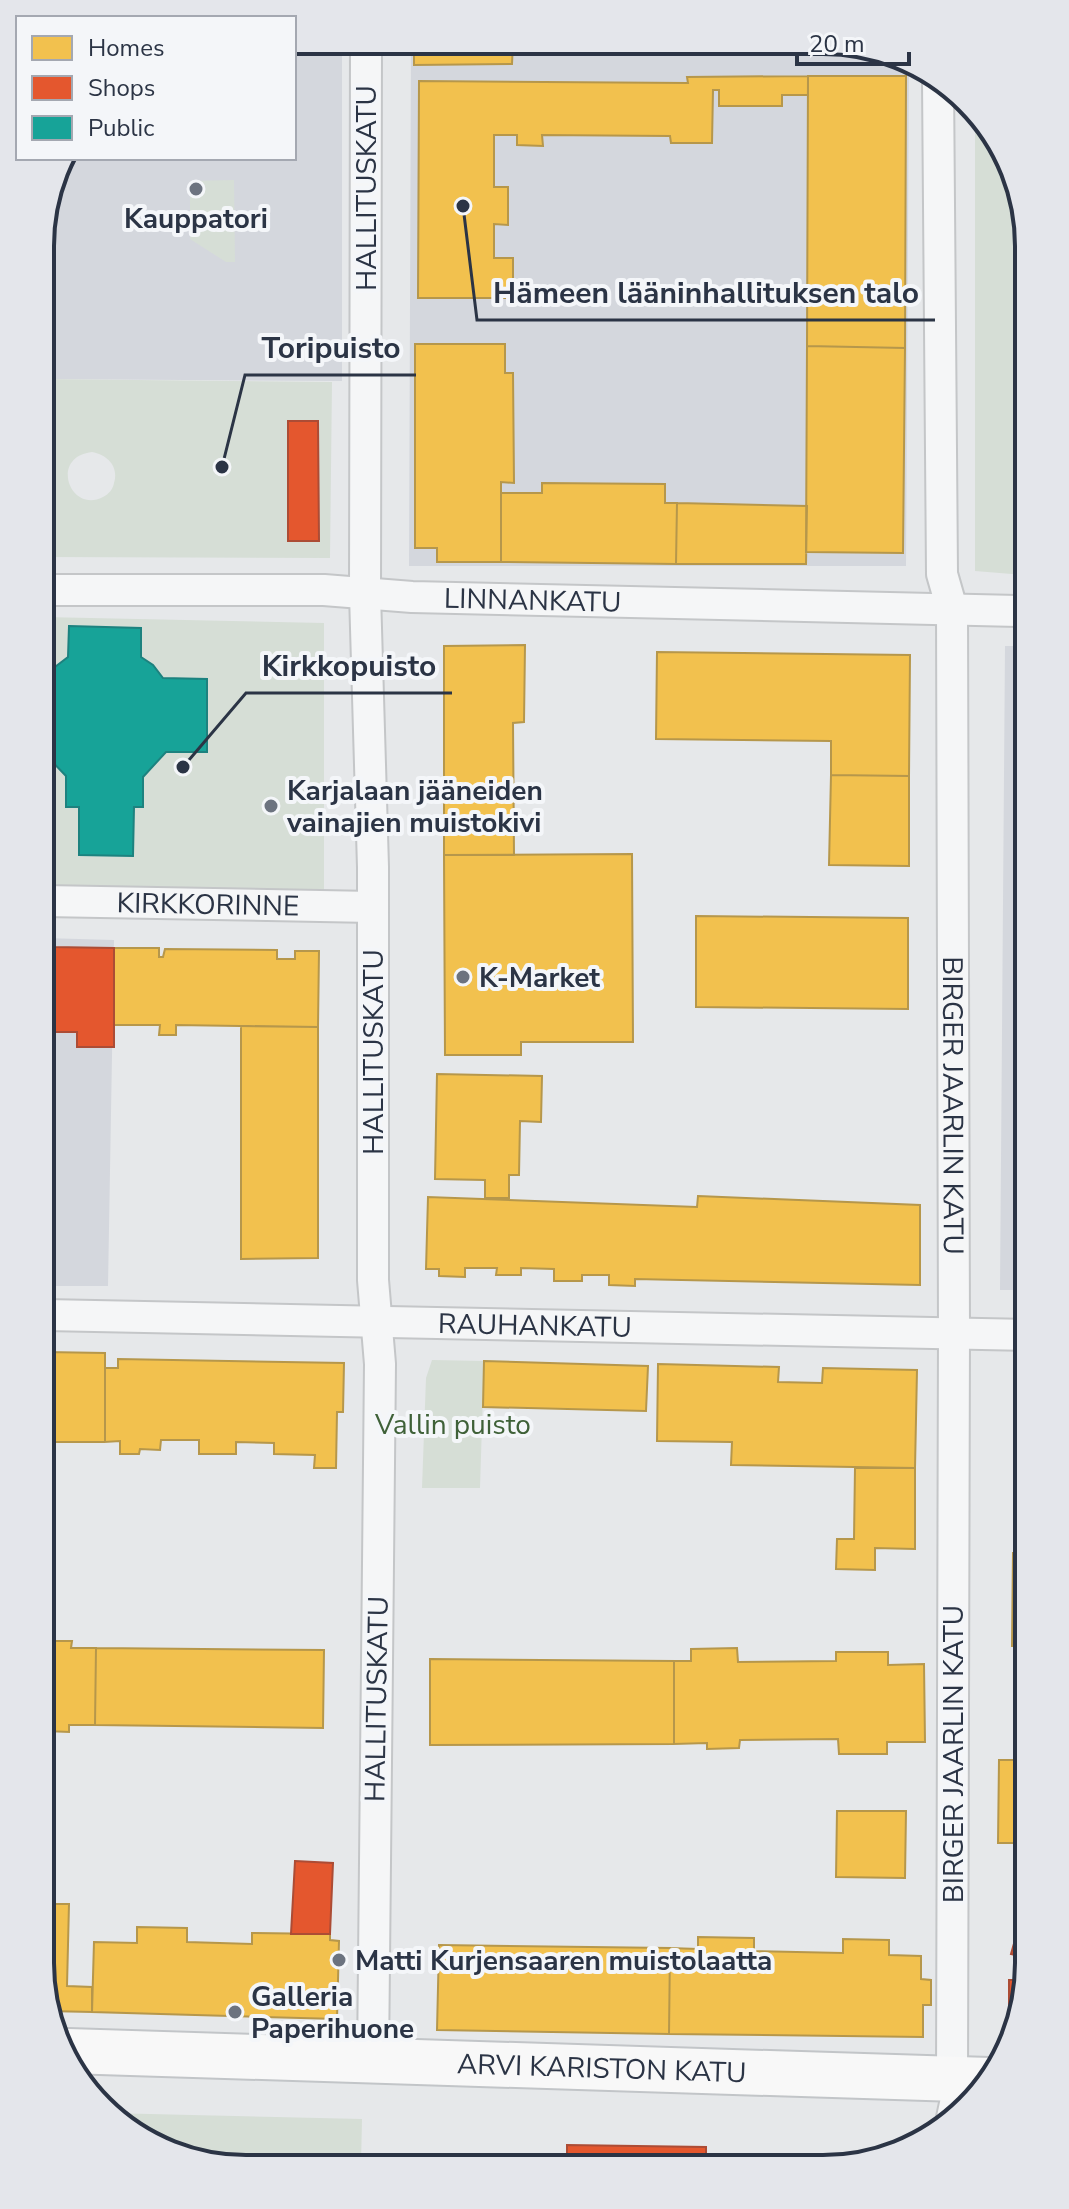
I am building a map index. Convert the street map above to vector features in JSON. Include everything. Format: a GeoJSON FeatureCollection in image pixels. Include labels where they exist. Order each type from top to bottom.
{"type":"FeatureCollection","features":[{"type":"Feature","properties":{"kind":"main road","name":"ARVI KARISTON KATU"},"geometry":{"type":"LineString","coordinates":[[76,2051],[971,2080]]}},
{"type":"Feature","properties":{"kind":"street","name":"HALLITUSKATU"},"geometry":{"type":"LineString","coordinates":[[366,54],[365,594],[373,907],[373,1280],[380,1380],[373,2062]]}},
{"type":"Feature","properties":{"kind":"street","name":"BIRGER JAARLIN KATU"},"geometry":{"type":"LineString","coordinates":[[938,93],[942,574],[952,609],[954,1333],[971,2080]]}},
{"type":"Feature","properties":{"kind":"street","name":"LINNANKATU"},"geometry":{"type":"LineString","coordinates":[[54,590],[324,590],[365,594],[1015,611]]}},
{"type":"Feature","properties":{"kind":"street","name":"KIRKKORINNE"},"geometry":{"type":"LineString","coordinates":[[54,901],[373,907]]}},
{"type":"Feature","properties":{"kind":"street","name":"RAUHANKATU"},"geometry":{"type":"LineString","coordinates":[[54,1315],[1015,1335]]}},
{"type":"Feature","properties":{"kind":"shaded area","name":"Kauppatori"},"geometry":{"type":"Polygon","coordinates":[[[296,54],[342,54],[342,381],[54,379],[54,234],[64,184],[75,160],[296,160],[296,54]]]}},
{"type":"Feature","properties":{"kind":"shaded area"},"geometry":{"type":"Polygon","coordinates":[[[411,54],[835,54],[873,61],[909,75],[906,566],[409,566],[411,54]]]}},
{"type":"Feature","properties":{"kind":"shaded area"},"geometry":{"type":"Polygon","coordinates":[[[1005,646],[1015,646],[1015,1290],[1000,1290],[1005,646]]]}},
{"type":"Feature","properties":{"kind":"shaded area"},"geometry":{"type":"Polygon","coordinates":[[[54,938],[114,940],[108,1286],[54,1286],[54,938]]]}},
{"type":"Feature","properties":{"kind":"green space"},"geometry":{"type":"Polygon","coordinates":[[[975,129],[1000,173],[1013,221],[1015,574],[975,571],[975,129]]]}},
{"type":"Feature","properties":{"kind":"green space"},"geometry":{"type":"Polygon","coordinates":[[[234,180],[235,262],[226,262],[190,239],[190,181],[234,180]]]}},
{"type":"Feature","properties":{"kind":"green space"},"geometry":{"type":"Polygon","coordinates":[[[54,379],[332,382],[330,558],[54,557],[54,379]],[[92,452],[79,456],[71,464],[69,483],[81,498],[91,500],[103,497],[110,491],[115,472],[107,459],[92,452]]]}},
{"type":"Feature","properties":{"kind":"green space"},"geometry":{"type":"Polygon","coordinates":[[[54,617],[324,623],[324,895],[54,888],[54,617]]]}},
{"type":"Feature","properties":{"kind":"green space","name":"Vallin puisto"},"geometry":{"type":"Polygon","coordinates":[[[432,1360],[484,1361],[480,1488],[422,1488],[426,1378],[432,1360]]]}},
{"type":"Feature","properties":{"kind":"green space"},"geometry":{"type":"Polygon","coordinates":[[[127,2113],[362,2119],[361,2155],[234,2155],[184,2145],[139,2123],[127,2113]]]}},
{"type":"Feature","properties":{"kind":"building: Homes"},"geometry":{"type":"Polygon","coordinates":[[[414,54],[512,54],[512,64],[414,65],[414,54]]]}},
{"type":"Feature","properties":{"kind":"building: Homes"},"geometry":{"type":"Polygon","coordinates":[[[808,76],[808,95],[782,95],[782,106],[719,106],[719,90],[713,90],[712,143],[671,143],[670,136],[542,135],[543,146],[517,145],[517,135],[494,135],[494,187],[508,187],[508,225],[494,224],[494,258],[513,258],[513,298],[418,298],[419,81],[688,83],[687,77],[808,76]]]}},
{"type":"Feature","properties":{"kind":"building: Homes"},"geometry":{"type":"Polygon","coordinates":[[[808,76],[906,76],[905,348],[807,346],[808,76]]]}},
{"type":"Feature","properties":{"kind":"building: Homes"},"geometry":{"type":"Polygon","coordinates":[[[415,344],[505,344],[505,373],[513,373],[514,483],[501,482],[501,562],[437,562],[437,548],[415,548],[415,344]]]}},
{"type":"Feature","properties":{"kind":"building: Homes"},"geometry":{"type":"Polygon","coordinates":[[[807,346],[905,348],[903,553],[806,552],[807,346]]]}},
{"type":"Feature","properties":{"kind":"building: Homes"},"geometry":{"type":"Polygon","coordinates":[[[542,483],[665,484],[665,503],[677,503],[676,564],[501,562],[501,493],[542,493],[542,483]]]}},
{"type":"Feature","properties":{"kind":"building: Homes"},"geometry":{"type":"Polygon","coordinates":[[[677,503],[807,506],[806,564],[676,564],[677,503]]]}},
{"type":"Feature","properties":{"kind":"building: Homes"},"geometry":{"type":"Polygon","coordinates":[[[525,645],[524,722],[513,723],[514,855],[444,855],[444,646],[525,645]]]}},
{"type":"Feature","properties":{"kind":"building: Homes"},"geometry":{"type":"Polygon","coordinates":[[[657,652],[910,655],[909,776],[831,775],[831,741],[656,739],[657,652]]]}},
{"type":"Feature","properties":{"kind":"building: Homes"},"geometry":{"type":"Polygon","coordinates":[[[831,775],[909,776],[909,866],[829,865],[831,775]]]}},
{"type":"Feature","properties":{"kind":"building: Homes"},"geometry":{"type":"Polygon","coordinates":[[[632,854],[633,1042],[521,1042],[521,1055],[445,1055],[444,855],[632,854]]]}},
{"type":"Feature","properties":{"kind":"building: Homes"},"geometry":{"type":"Polygon","coordinates":[[[696,916],[908,918],[908,1009],[696,1007],[696,916]]]}},
{"type":"Feature","properties":{"kind":"building: Homes"},"geometry":{"type":"Polygon","coordinates":[[[114,948],[159,948],[159,957],[163,957],[165,949],[277,950],[277,959],[295,959],[295,951],[319,951],[318,1027],[176,1025],[176,1035],[159,1035],[160,1025],[114,1025],[114,948]]]}},
{"type":"Feature","properties":{"kind":"building: Homes"},"geometry":{"type":"Polygon","coordinates":[[[241,1026],[318,1027],[318,1258],[241,1259],[241,1026]]]}},
{"type":"Feature","properties":{"kind":"building: Homes"},"geometry":{"type":"Polygon","coordinates":[[[437,1074],[542,1076],[541,1122],[520,1121],[519,1175],[509,1175],[509,1198],[485,1198],[485,1180],[435,1179],[437,1074]]]}},
{"type":"Feature","properties":{"kind":"building: Homes"},"geometry":{"type":"Polygon","coordinates":[[[698,1196],[920,1205],[920,1285],[635,1279],[635,1286],[609,1285],[609,1275],[582,1275],[582,1281],[554,1281],[554,1269],[521,1268],[521,1275],[496,1275],[497,1268],[465,1268],[465,1277],[439,1276],[439,1269],[426,1269],[428,1197],[697,1207],[698,1196]]]}},
{"type":"Feature","properties":{"kind":"building: Homes"},"geometry":{"type":"Polygon","coordinates":[[[54,1352],[105,1353],[105,1442],[54,1442],[54,1352]]]}},
{"type":"Feature","properties":{"kind":"building: Homes"},"geometry":{"type":"Polygon","coordinates":[[[118,1359],[344,1363],[343,1412],[337,1412],[336,1468],[314,1468],[315,1455],[274,1454],[274,1443],[236,1442],[236,1454],[199,1454],[199,1440],[161,1440],[160,1450],[140,1449],[139,1454],[120,1454],[120,1441],[105,1442],[105,1368],[118,1368],[118,1359]]]}},
{"type":"Feature","properties":{"kind":"building: Homes"},"geometry":{"type":"Polygon","coordinates":[[[484,1361],[648,1366],[646,1411],[483,1407],[484,1361]]]}},
{"type":"Feature","properties":{"kind":"building: Homes"},"geometry":{"type":"Polygon","coordinates":[[[658,1364],[779,1367],[778,1382],[822,1383],[823,1368],[917,1370],[915,1468],[731,1465],[732,1442],[657,1441],[658,1364]]]}},
{"type":"Feature","properties":{"kind":"building: Homes"},"geometry":{"type":"Polygon","coordinates":[[[855,1468],[915,1468],[915,1549],[875,1548],[875,1570],[836,1569],[837,1539],[854,1539],[855,1468]]]}},
{"type":"Feature","properties":{"kind":"building: Homes"},"geometry":{"type":"Polygon","coordinates":[[[1013,1553],[1015,1553],[1015,1646],[1012,1646],[1013,1553]]]}},
{"type":"Feature","properties":{"kind":"building: Homes"},"geometry":{"type":"Polygon","coordinates":[[[54,1641],[72,1641],[71,1648],[96,1648],[95,1725],[69,1725],[69,1732],[54,1731],[54,1641]]]}},
{"type":"Feature","properties":{"kind":"building: Homes"},"geometry":{"type":"Polygon","coordinates":[[[96,1648],[324,1650],[323,1728],[95,1725],[96,1648]]]}},
{"type":"Feature","properties":{"kind":"building: Homes"},"geometry":{"type":"Polygon","coordinates":[[[737,1648],[738,1662],[836,1661],[836,1652],[888,1652],[888,1665],[924,1664],[925,1742],[887,1742],[887,1754],[839,1754],[838,1739],[740,1740],[739,1748],[707,1749],[707,1743],[674,1744],[674,1661],[691,1661],[691,1649],[737,1648]]]}},
{"type":"Feature","properties":{"kind":"building: Homes"},"geometry":{"type":"Polygon","coordinates":[[[430,1659],[674,1661],[674,1744],[430,1745],[430,1659]]]}},
{"type":"Feature","properties":{"kind":"building: Homes"},"geometry":{"type":"Polygon","coordinates":[[[999,1760],[1015,1760],[1015,1843],[998,1843],[999,1760]]]}},
{"type":"Feature","properties":{"kind":"building: Homes"},"geometry":{"type":"Polygon","coordinates":[[[837,1811],[906,1811],[905,1878],[836,1877],[837,1811]]]}},
{"type":"Feature","properties":{"kind":"building: Homes"},"geometry":{"type":"Polygon","coordinates":[[[54,1904],[69,1904],[67,1986],[92,1987],[92,2012],[61,2011],[54,1963],[54,1904]]]}},
{"type":"Feature","properties":{"kind":"building: Homes"},"geometry":{"type":"Polygon","coordinates":[[[137,1927],[187,1928],[187,1942],[252,1944],[252,1933],[330,1934],[330,1940],[339,1941],[337,2019],[92,2012],[94,1942],[137,1943],[137,1927]]]}},
{"type":"Feature","properties":{"kind":"building: Homes"},"geometry":{"type":"Polygon","coordinates":[[[698,1937],[754,1938],[754,1951],[843,1953],[843,1939],[889,1940],[889,1955],[921,1956],[921,1979],[931,1980],[931,2005],[923,2005],[923,2037],[669,2034],[670,1948],[698,1949],[698,1937]]]}},
{"type":"Feature","properties":{"kind":"building: Homes"},"geometry":{"type":"Polygon","coordinates":[[[439,1945],[670,1948],[669,2034],[437,2030],[439,1945]]]}},
{"type":"Feature","properties":{"kind":"building: Shops"},"geometry":{"type":"Polygon","coordinates":[[[288,421],[318,421],[319,541],[288,541],[288,421]]]}},
{"type":"Feature","properties":{"kind":"building: Shops"},"geometry":{"type":"Polygon","coordinates":[[[54,947],[114,948],[114,1047],[77,1047],[77,1032],[54,1032],[54,947]]]}},
{"type":"Feature","properties":{"kind":"building: Shops"},"geometry":{"type":"Polygon","coordinates":[[[295,1861],[333,1863],[330,1934],[291,1934],[295,1861]]]}},
{"type":"Feature","properties":{"kind":"building: Shops"},"geometry":{"type":"Polygon","coordinates":[[[1009,1980],[1014,1980],[1009,2008],[1009,1980]]]}},
{"type":"Feature","properties":{"kind":"building: Shops"},"geometry":{"type":"Polygon","coordinates":[[[567,2145],[706,2147],[706,2155],[567,2155],[567,2145]]]}},
{"type":"Feature","properties":{"kind":"building: Public"},"geometry":{"type":"Polygon","coordinates":[[[69,626],[141,628],[141,657],[153,665],[163,678],[207,679],[207,752],[166,752],[143,777],[143,807],[134,807],[133,856],[79,855],[79,807],[66,807],[66,776],[54,763],[54,668],[68,657],[69,626]]]}},
{"type":"Feature","properties":{"kind":"place","name":"Kauppatori"},"geometry":{"type":"Point","coordinates":[196,189]}},
{"type":"Feature","properties":{"kind":"place","name":"Hämeen lääninhallituksen talo"},"geometry":{"type":"Point","coordinates":[463,206]}},
{"type":"Feature","properties":{"kind":"place","name":"Toripuisto"},"geometry":{"type":"Point","coordinates":[222,467]}},
{"type":"Feature","properties":{"kind":"place","name":"Kirkkopuisto"},"geometry":{"type":"Point","coordinates":[183,767]}},
{"type":"Feature","properties":{"kind":"place","name":"Karjalaan jääneiden vainajien muistokivi"},"geometry":{"type":"Point","coordinates":[271,806]}},
{"type":"Feature","properties":{"kind":"place","name":"K-Market"},"geometry":{"type":"Point","coordinates":[463,977]}},
{"type":"Feature","properties":{"kind":"place","name":"Matti Kurjensaaren muistolaatta"},"geometry":{"type":"Point","coordinates":[339,1960]}},
{"type":"Feature","properties":{"kind":"place","name":"Galleria Paperihuone"},"geometry":{"type":"Point","coordinates":[235,2012]}}]}
